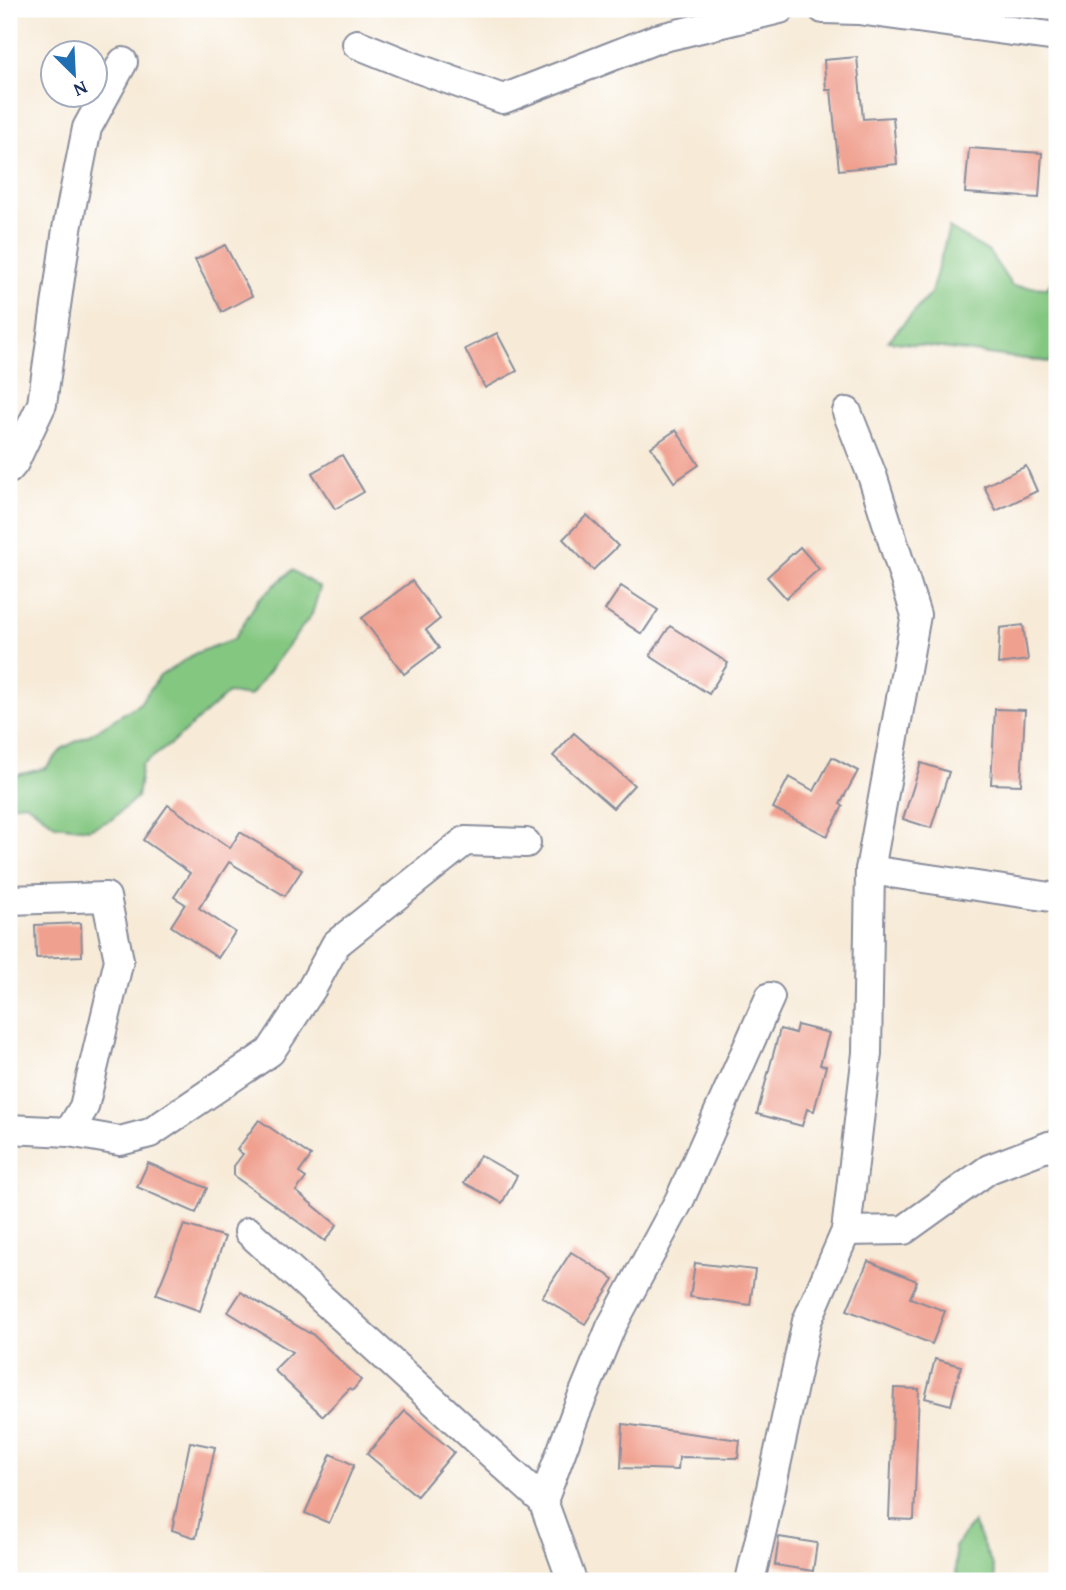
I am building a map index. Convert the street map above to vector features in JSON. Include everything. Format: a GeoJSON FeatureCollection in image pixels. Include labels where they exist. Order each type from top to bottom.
{"type":"FeatureCollection","features":[{"type":"Feature","properties":{"kind":"street"},"geometry":{"type":"LineString","coordinates":[[357,44],[503,99],[656,39],[780,9]]}},
{"type":"Feature","properties":{"kind":"street"},"geometry":{"type":"LineString","coordinates":[[822,9],[858,10],[1057,37]]}},
{"type":"Feature","properties":{"kind":"street"},"geometry":{"type":"LineString","coordinates":[[9,468],[14,463],[42,404],[67,229],[87,128],[123,62]]}},
{"type":"Feature","properties":{"kind":"street"},"geometry":{"type":"LineString","coordinates":[[750,1581],[807,1321],[846,1231],[867,1053],[870,870],[916,615],[873,478],[847,412]]}},
{"type":"Feature","properties":{"kind":"street"},"geometry":{"type":"LineString","coordinates":[[9,1129],[69,1132],[120,1141],[150,1133],[270,1052],[312,988],[336,944],[466,841],[526,842]]}},
{"type":"Feature","properties":{"kind":"street"},"geometry":{"type":"LineString","coordinates":[[870,870],[1057,898]]}},
{"type":"Feature","properties":{"kind":"street"},"geometry":{"type":"LineString","coordinates":[[9,900],[106,897],[119,960],[84,1107],[69,1132]]}},
{"type":"Feature","properties":{"kind":"street"},"geometry":{"type":"LineString","coordinates":[[543,1501],[611,1328],[680,1199],[770,997]]}},
{"type":"Feature","properties":{"kind":"street"},"geometry":{"type":"LineString","coordinates":[[846,1231],[904,1230],[989,1169],[1057,1145]]}},
{"type":"Feature","properties":{"kind":"street"},"geometry":{"type":"LineString","coordinates":[[249,1231],[543,1501],[572,1581]]}},
{"type":"Feature","properties":{"kind":"green space"},"geometry":{"type":"Polygon","coordinates":[[[949,228],[989,252],[1012,286],[1047,288],[1057,274],[1057,363],[888,341],[931,293],[949,228]]]}},
{"type":"Feature","properties":{"kind":"green space"},"geometry":{"type":"Polygon","coordinates":[[[292,570],[320,588],[312,614],[250,696],[228,693],[172,743],[142,765],[137,797],[111,820],[89,829],[55,825],[26,803],[9,805],[9,777],[46,768],[63,748],[140,703],[160,676],[196,653],[234,639],[258,600],[292,570]]]}},
{"type":"Feature","properties":{"kind":"green space"},"geometry":{"type":"Polygon","coordinates":[[[973,1522],[993,1567],[996,1581],[959,1581],[955,1547],[973,1522]]]}},
{"type":"Feature","properties":{"kind":"building"},"geometry":{"type":"Polygon","coordinates":[[[857,57],[863,119],[893,117],[897,164],[839,170],[831,90],[826,90],[824,60],[857,57]]]}},
{"type":"Feature","properties":{"kind":"building"},"geometry":{"type":"Polygon","coordinates":[[[969,148],[1042,153],[1039,198],[965,193],[969,148]]]}},
{"type":"Feature","properties":{"kind":"building"},"geometry":{"type":"Polygon","coordinates":[[[225,245],[252,296],[222,312],[195,260],[225,245]]]}},
{"type":"Feature","properties":{"kind":"building"},"geometry":{"type":"Polygon","coordinates":[[[497,333],[517,371],[485,388],[465,349],[497,333]]]}},
{"type":"Feature","properties":{"kind":"building"},"geometry":{"type":"Polygon","coordinates":[[[676,430],[699,465],[674,482],[651,447],[676,430]]]}},
{"type":"Feature","properties":{"kind":"building"},"geometry":{"type":"Polygon","coordinates":[[[342,455],[364,492],[335,509],[312,473],[342,455]]]}},
{"type":"Feature","properties":{"kind":"building"},"geometry":{"type":"Polygon","coordinates":[[[1026,466],[1037,491],[996,511],[984,486],[1026,466]]]}},
{"type":"Feature","properties":{"kind":"building"},"geometry":{"type":"Polygon","coordinates":[[[587,515],[618,546],[593,570],[563,539],[587,515]]]}},
{"type":"Feature","properties":{"kind":"building"},"geometry":{"type":"Polygon","coordinates":[[[800,547],[819,569],[786,598],[767,577],[800,547]]]}},
{"type":"Feature","properties":{"kind":"building"},"geometry":{"type":"Polygon","coordinates":[[[412,581],[440,619],[426,630],[439,648],[404,674],[362,618],[412,581]]]}},
{"type":"Feature","properties":{"kind":"building"},"geometry":{"type":"Polygon","coordinates":[[[621,586],[658,610],[642,634],[605,610],[621,586]]]}},
{"type":"Feature","properties":{"kind":"building"},"geometry":{"type":"Polygon","coordinates":[[[1023,625],[1028,660],[998,664],[1000,628],[1023,625]]]}},
{"type":"Feature","properties":{"kind":"building"},"geometry":{"type":"Polygon","coordinates":[[[670,626],[728,663],[709,694],[650,656],[670,626]]]}},
{"type":"Feature","properties":{"kind":"building"},"geometry":{"type":"Polygon","coordinates":[[[995,709],[1025,710],[1021,785],[991,784],[995,709]]]}},
{"type":"Feature","properties":{"kind":"building"},"geometry":{"type":"Polygon","coordinates":[[[574,733],[634,785],[613,808],[553,756],[574,733]]]}},
{"type":"Feature","properties":{"kind":"building"},"geometry":{"type":"Polygon","coordinates":[[[832,757],[858,771],[827,836],[773,808],[789,777],[814,791],[832,757]]]}},
{"type":"Feature","properties":{"kind":"building"},"geometry":{"type":"Polygon","coordinates":[[[921,763],[949,772],[931,828],[903,819],[921,763]]]}},
{"type":"Feature","properties":{"kind":"building"},"geometry":{"type":"Polygon","coordinates":[[[168,805],[230,848],[240,832],[302,870],[285,896],[229,862],[199,908],[235,932],[218,958],[171,926],[185,904],[174,897],[190,873],[143,840],[168,805]]]}},
{"type":"Feature","properties":{"kind":"building"},"geometry":{"type":"Polygon","coordinates":[[[81,923],[82,956],[36,958],[35,925],[81,923]]]}},
{"type":"Feature","properties":{"kind":"building"},"geometry":{"type":"Polygon","coordinates":[[[797,1025],[829,1033],[820,1065],[826,1066],[814,1111],[807,1109],[802,1126],[757,1114],[780,1029],[795,1033],[797,1025]]]}},
{"type":"Feature","properties":{"kind":"building"},"geometry":{"type":"Polygon","coordinates":[[[259,1120],[311,1156],[299,1173],[306,1178],[296,1191],[337,1225],[325,1241],[234,1176],[234,1166],[243,1154],[237,1150],[259,1120]]]}},
{"type":"Feature","properties":{"kind":"building"},"geometry":{"type":"Polygon","coordinates":[[[480,1155],[517,1176],[502,1203],[464,1183],[480,1155]]]}},
{"type":"Feature","properties":{"kind":"building"},"geometry":{"type":"Polygon","coordinates":[[[148,1163],[207,1188],[196,1213],[137,1187],[148,1163]]]}},
{"type":"Feature","properties":{"kind":"building"},"geometry":{"type":"Polygon","coordinates":[[[184,1225],[225,1237],[200,1311],[156,1295],[184,1225]]]}},
{"type":"Feature","properties":{"kind":"building"},"geometry":{"type":"Polygon","coordinates":[[[571,1252],[614,1279],[585,1324],[542,1297],[571,1252]]]}},
{"type":"Feature","properties":{"kind":"building"},"geometry":{"type":"Polygon","coordinates":[[[868,1261],[917,1281],[910,1298],[945,1311],[932,1344],[847,1310],[868,1261]]]}},
{"type":"Feature","properties":{"kind":"building"},"geometry":{"type":"Polygon","coordinates":[[[695,1263],[755,1270],[750,1305],[690,1297],[695,1263]]]}},
{"type":"Feature","properties":{"kind":"building"},"geometry":{"type":"Polygon","coordinates":[[[241,1292],[310,1332],[361,1380],[353,1390],[350,1388],[323,1416],[274,1370],[292,1352],[228,1312],[241,1292]]]}},
{"type":"Feature","properties":{"kind":"building"},"geometry":{"type":"Polygon","coordinates":[[[935,1359],[961,1366],[951,1405],[925,1398],[935,1359]]]}},
{"type":"Feature","properties":{"kind":"building"},"geometry":{"type":"Polygon","coordinates":[[[894,1388],[919,1389],[914,1520],[889,1519],[894,1388]]]}},
{"type":"Feature","properties":{"kind":"building"},"geometry":{"type":"Polygon","coordinates":[[[405,1411],[454,1452],[417,1496],[367,1454],[405,1411]]]}},
{"type":"Feature","properties":{"kind":"building"},"geometry":{"type":"Polygon","coordinates":[[[623,1424],[740,1440],[738,1458],[679,1457],[678,1470],[621,1468],[623,1424]]]}},
{"type":"Feature","properties":{"kind":"building"},"geometry":{"type":"Polygon","coordinates":[[[190,1442],[215,1447],[196,1538],[172,1530],[190,1442]]]}},
{"type":"Feature","properties":{"kind":"building"},"geometry":{"type":"Polygon","coordinates":[[[331,1454],[354,1465],[329,1523],[305,1513],[331,1454]]]}},
{"type":"Feature","properties":{"kind":"building"},"geometry":{"type":"Polygon","coordinates":[[[779,1537],[817,1543],[813,1571],[775,1565],[779,1537]]]}}]}
